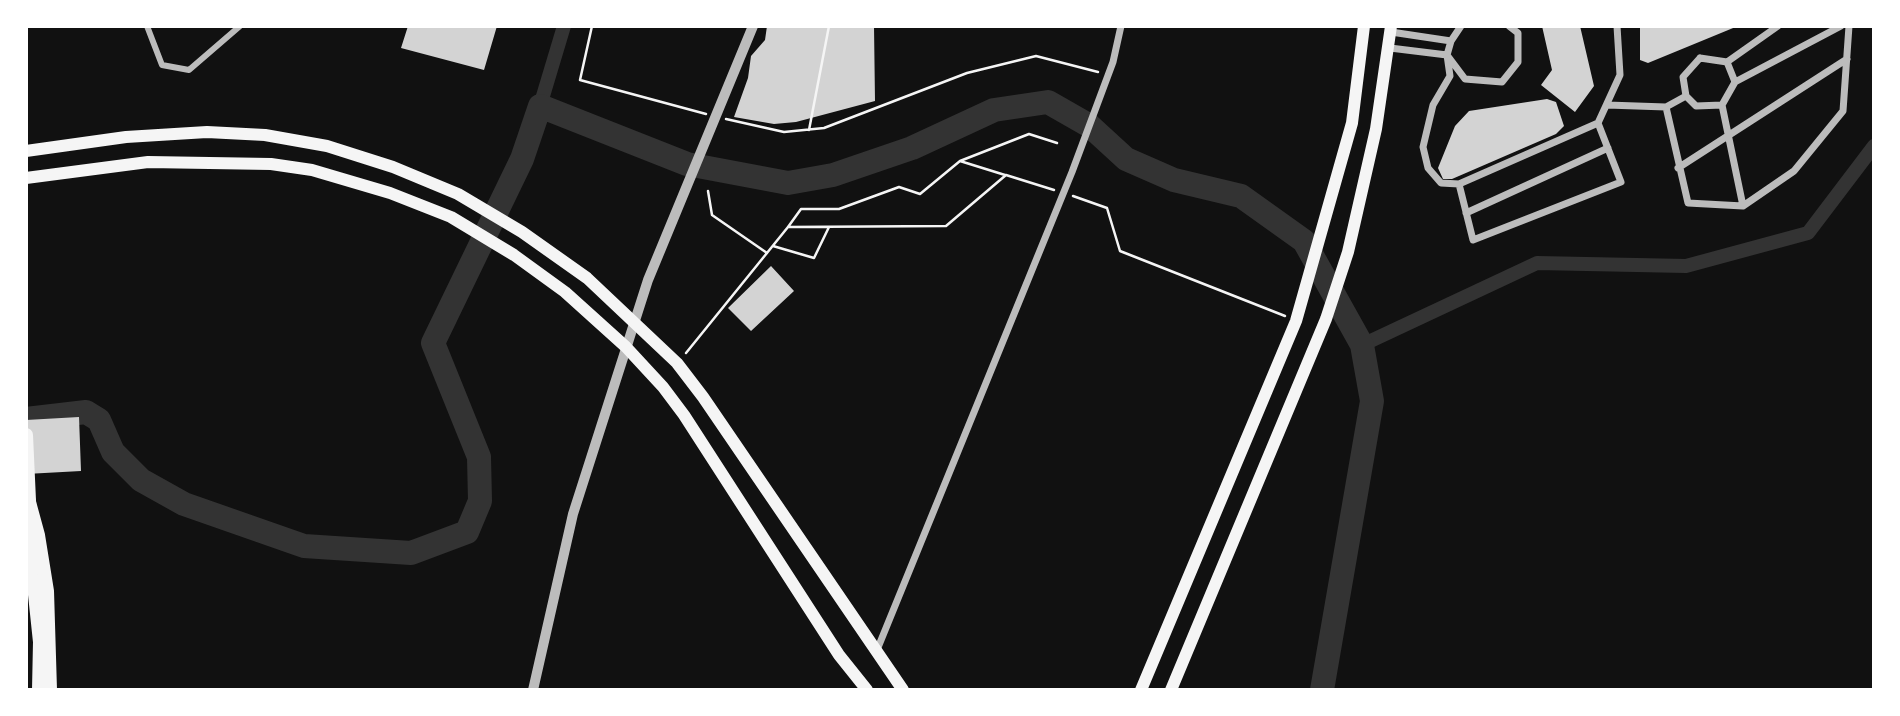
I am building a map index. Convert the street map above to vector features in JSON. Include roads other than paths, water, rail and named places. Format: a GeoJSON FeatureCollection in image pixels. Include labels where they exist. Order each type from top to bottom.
{"type":"FeatureCollection","features":[{"type":"Feature","properties":{"kind":"highway"},"geometry":{"type":"LineString","coordinates":[[26,435],[27,493],[40,642],[39,690]]}},
{"type":"Feature","properties":{"kind":"highway"},"geometry":{"type":"LineString","coordinates":[[27,493],[38,535],[47,591],[50,690]]}},
{"type":"Feature","properties":{"kind":"highway"},"geometry":{"type":"LineString","coordinates":[[26,541],[32,566]]}},
{"type":"Feature","properties":{"kind":"main road"},"geometry":{"type":"LineString","coordinates":[[1141,690],[1296,321],[1352,122],[1364,26]]}},
{"type":"Feature","properties":{"kind":"main road"},"geometry":{"type":"LineString","coordinates":[[1171,690],[1326,319],[1348,252],[1390,48],[1391,29]]}},
{"type":"Feature","properties":{"kind":"main road"},"geometry":{"type":"LineString","coordinates":[[26,151],[153,135],[207,132],[265,135],[327,146],[393,167],[458,194],[522,232],[587,278],[677,363],[903,690]]}},
{"type":"Feature","properties":{"kind":"main road"},"geometry":{"type":"LineString","coordinates":[[26,178],[148,162],[271,164],[341,177],[451,217],[514,255],[565,292],[626,347],[684,415],[839,655],[867,690]]}},
{"type":"Feature","properties":{"kind":"street"},"geometry":{"type":"LineString","coordinates":[[147,26],[162,65],[189,70],[240,26]]}},
{"type":"Feature","properties":{"kind":"street"},"geometry":{"type":"LineString","coordinates":[[533,690],[573,513],[634,321],[753,26]]}},
{"type":"Feature","properties":{"kind":"street"},"geometry":{"type":"LineString","coordinates":[[877,650],[1072,172],[1105,84],[1121,26]]}},
{"type":"Feature","properties":{"kind":"street"},"geometry":{"type":"LineString","coordinates":[[1461,26],[1451,41],[1447,55],[1450,76],[1433,105],[1423,147],[1428,168],[1441,183],[1459,184],[1598,123],[1620,75],[1617,26]]}},
{"type":"Feature","properties":{"kind":"street"},"geometry":{"type":"LineString","coordinates":[[1390,48],[1447,55],[1465,79],[1502,82],[1518,62],[1518,33],[1508,26]]}},
{"type":"Feature","properties":{"kind":"street"},"geometry":{"type":"LineString","coordinates":[[1743,206],[1722,105],[1735,82],[1841,26]]}},
{"type":"Feature","properties":{"kind":"street"},"geometry":{"type":"LineString","coordinates":[[1666,107],[1688,204],[1743,206],[1794,171],[1843,111],[1849,26]]}},
{"type":"Feature","properties":{"kind":"street"},"geometry":{"type":"LineString","coordinates":[[1722,105],[1696,106],[1686,96],[1683,76],[1700,58],[1727,62],[1774,27]]}},
{"type":"Feature","properties":{"kind":"street"},"geometry":{"type":"LineString","coordinates":[[1391,29],[1451,41]]}},
{"type":"Feature","properties":{"kind":"street"},"geometry":{"type":"LineString","coordinates":[[1678,168],[1847,59]]}},
{"type":"Feature","properties":{"kind":"street"},"geometry":{"type":"LineString","coordinates":[[1727,62],[1735,82]]}},
{"type":"Feature","properties":{"kind":"street"},"geometry":{"type":"LineString","coordinates":[[1607,105],[1666,107],[1686,96]]}},
{"type":"Feature","properties":{"kind":"street"},"geometry":{"type":"LineString","coordinates":[[1459,184],[1473,240],[1621,182],[1598,123]]}},
{"type":"Feature","properties":{"kind":"street"},"geometry":{"type":"LineString","coordinates":[[1466,213],[1608,148]]}},
{"type":"Feature","properties":{"kind":"waterway"},"geometry":{"type":"LineString","coordinates":[[540,106],[564,26]]}},
{"type":"Feature","properties":{"kind":"waterway"},"geometry":{"type":"LineString","coordinates":[[26,419],[86,412],[99,420],[113,452],[141,480],[184,504],[304,546],[411,553],[467,532],[480,501],[479,457],[433,343],[522,159],[540,106],[687,164],[788,183],[833,175],[912,148],[994,110],[1048,102],[1090,126],[1126,159],[1174,180],[1241,196],[1304,241],[1362,345],[1372,401],[1322,690]]}},
{"type":"Feature","properties":{"kind":"waterway"},"geometry":{"type":"LineString","coordinates":[[1362,345],[1537,263],[1686,266],[1808,233],[1874,146]]}}]}
